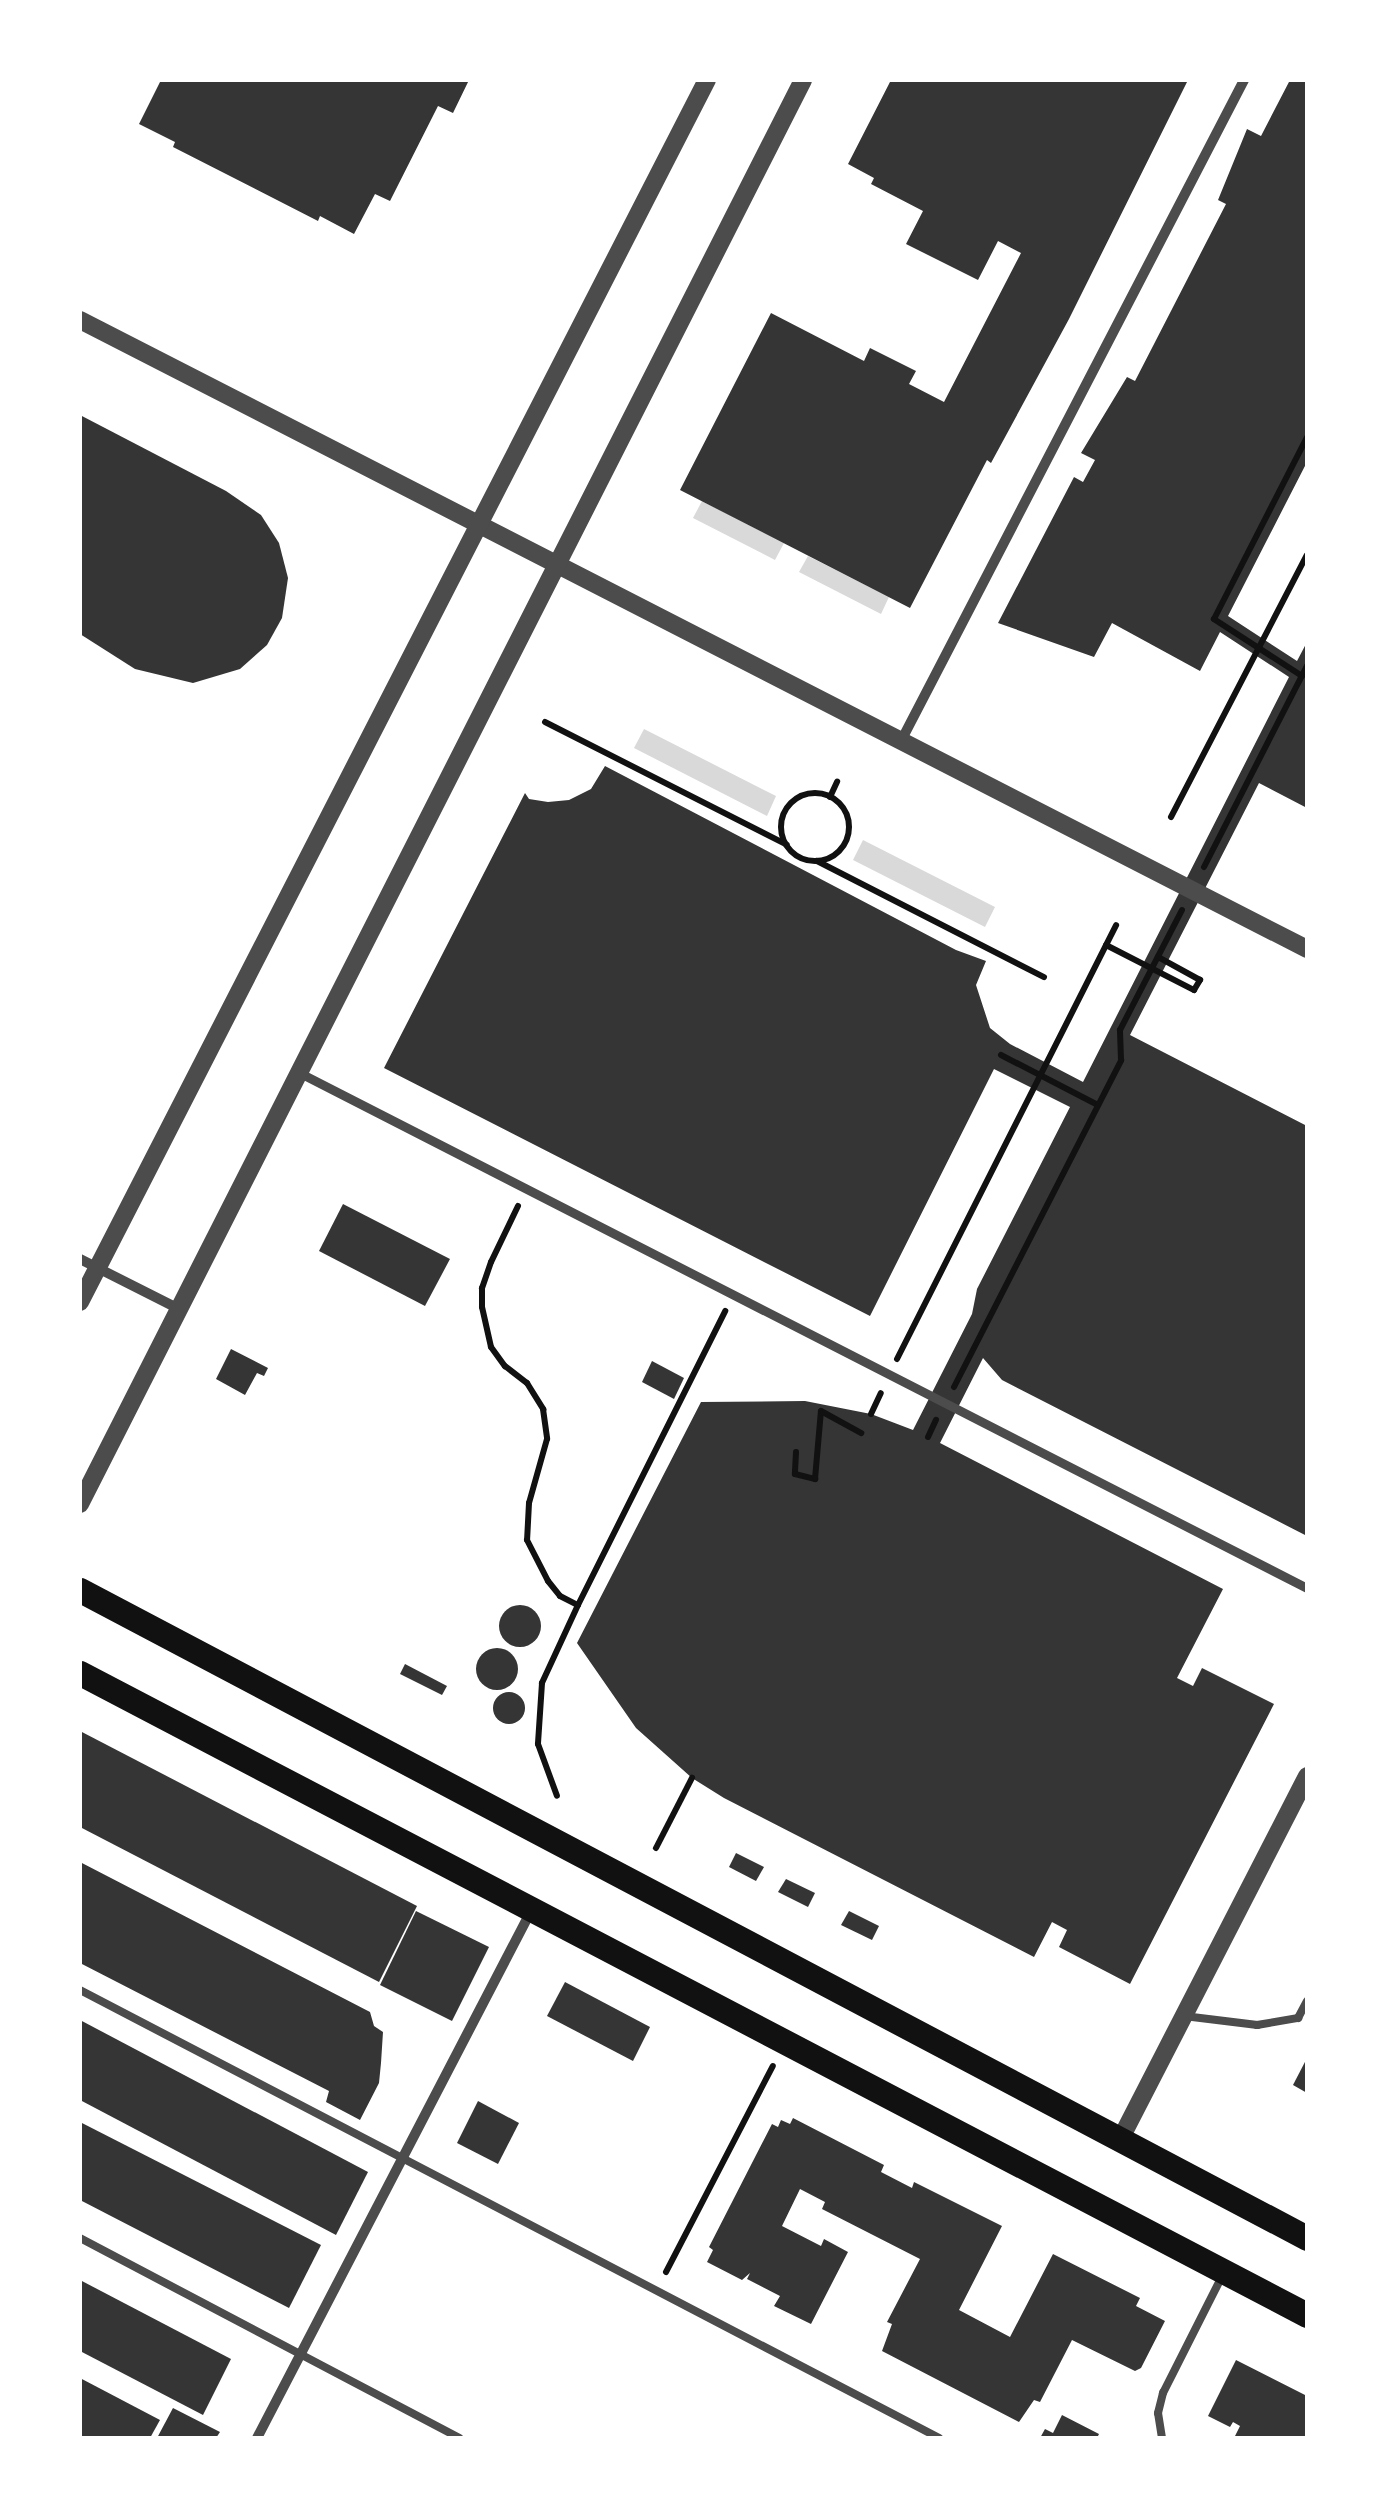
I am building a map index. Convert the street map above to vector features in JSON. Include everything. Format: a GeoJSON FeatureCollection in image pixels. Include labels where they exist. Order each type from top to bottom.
{"type":"FeatureCollection","features":[{"type":"Feature","properties":{"kind":"main road"},"geometry":{"type":"LineString","coordinates":[[80,1590],[1307,2238]]}},
{"type":"Feature","properties":{"kind":"main road"},"geometry":{"type":"LineString","coordinates":[[80,1673],[1307,2316]]}},
{"type":"Feature","properties":{"kind":"street"},"geometry":{"type":"LineString","coordinates":[[80,1302],[708,80]]}},
{"type":"Feature","properties":{"kind":"street"},"geometry":{"type":"LineString","coordinates":[[80,1504],[804,80]]}},
{"type":"Feature","properties":{"kind":"street"},"geometry":{"type":"LineString","coordinates":[[901,741],[1244,80]]}},
{"type":"Feature","properties":{"kind":"street"},"geometry":{"type":"LineString","coordinates":[[80,320],[1307,949]]}},
{"type":"Feature","properties":{"kind":"street"},"geometry":{"type":"LineString","coordinates":[[300,1072],[1307,1588]]}},
{"type":"Feature","properties":{"kind":"street"},"geometry":{"type":"LineString","coordinates":[[80,1259],[179,1309]]}},
{"type":"Feature","properties":{"kind":"street"},"geometry":{"type":"LineString","coordinates":[[1121,2138],[1307,1776]]}},
{"type":"Feature","properties":{"kind":"street"},"geometry":{"type":"LineString","coordinates":[[257,2438],[531,1910]]}},
{"type":"Feature","properties":{"kind":"lane"},"geometry":{"type":"LineString","coordinates":[[80,1990],[939,2438]]}},
{"type":"Feature","properties":{"kind":"lane"},"geometry":{"type":"LineString","coordinates":[[1184,2016],[1257,2025],[1298,2018],[1307,2001]]}},
{"type":"Feature","properties":{"kind":"lane"},"geometry":{"type":"LineString","coordinates":[[80,2238],[460,2438]]}},
{"type":"Feature","properties":{"kind":"lane"},"geometry":{"type":"LineString","coordinates":[[1162,2438],[1158,2413],[1163,2393],[1224,2272]]}},
{"type":"Feature","properties":{"kind":"path"},"geometry":{"type":"LineString","coordinates":[[1302,676],[1214,619],[1307,437]]}},
{"type":"Feature","properties":{"kind":"path"},"geometry":{"type":"LineString","coordinates":[[1171,817],[1307,555]]}},
{"type":"Feature","properties":{"kind":"path"},"geometry":{"type":"LineString","coordinates":[[1202,872],[1307,666]]}},
{"type":"Feature","properties":{"kind":"path"},"geometry":{"type":"LineString","coordinates":[[545,722],[787,845],[797,856],[817,861],[1044,977]]}},
{"type":"Feature","properties":{"kind":"path"},"geometry":{"type":"LineString","coordinates":[[830,797],[838,782]]}},
{"type":"Feature","properties":{"kind":"path"},"geometry":{"type":"LineString","coordinates":[[787,845],[782,822],[792,803],[806,794],[830,797],[847,815],[848,837],[834,855],[817,861]]}},
{"type":"Feature","properties":{"kind":"path"},"geometry":{"type":"LineString","coordinates":[[928,1437],[1121,1060],[1120,1030],[1184,906]]}},
{"type":"Feature","properties":{"kind":"path"},"geometry":{"type":"LineString","coordinates":[[890,1375],[1116,925]]}},
{"type":"Feature","properties":{"kind":"path"},"geometry":{"type":"LineString","coordinates":[[1106,945],[1194,990],[1200,980],[1158,958]]}},
{"type":"Feature","properties":{"kind":"path"},"geometry":{"type":"LineString","coordinates":[[1001,1055],[1098,1105]]}},
{"type":"Feature","properties":{"kind":"path"},"geometry":{"type":"LineString","coordinates":[[526,1190],[482,1288],[483,1326],[505,1366],[527,1383],[542,1409],[547,1440],[528,1503],[527,1540],[548,1581],[560,1596],[578,1606]]}},
{"type":"Feature","properties":{"kind":"path"},"geometry":{"type":"LineString","coordinates":[[557,1796],[538,1744],[542,1683],[726,1310],[743,1320]]}},
{"type":"Feature","properties":{"kind":"path"},"geometry":{"type":"LineString","coordinates":[[864,1382],[882,1391],[870,1414]]}},
{"type":"Feature","properties":{"kind":"path"},"geometry":{"type":"LineString","coordinates":[[796,1452],[795,1474],[815,1480],[820,1411],[862,1433]]}},
{"type":"Feature","properties":{"kind":"path"},"geometry":{"type":"LineString","coordinates":[[656,1848],[692,1778]]}},
{"type":"Feature","properties":{"kind":"path"},"geometry":{"type":"LineString","coordinates":[[656,2290],[784,2042]]}},
{"type":"Feature","properties":{"kind":"shaded area"},"geometry":{"type":"Polygon","coordinates":[[[702,501],[784,543],[775,560],[693,518],[702,501]]]}},
{"type":"Feature","properties":{"kind":"shaded area"},"geometry":{"type":"Polygon","coordinates":[[[808,556],[889,597],[881,614],[799,572],[808,556]]]}},
{"type":"Feature","properties":{"kind":"shaded area"},"geometry":{"type":"Polygon","coordinates":[[[644,729],[776,796],[767,816],[634,748],[644,729]]]}},
{"type":"Feature","properties":{"kind":"shaded area"},"geometry":{"type":"Polygon","coordinates":[[[863,840],[995,907],[985,927],[853,860],[863,840]]]}},
{"type":"Feature","properties":{"kind":"building"},"geometry":{"type":"Polygon","coordinates":[[[161,80],[469,80],[453,113],[438,106],[390,201],[375,194],[354,234],[320,216],[318,221],[173,147],[175,142],[139,124],[161,80]]]}},
{"type":"Feature","properties":{"kind":"building"},"geometry":{"type":"Polygon","coordinates":[[[891,80],[1188,80],[1069,319],[991,463],[987,460],[910,608],[680,490],[771,313],[864,361],[870,348],[916,371],[909,384],[944,402],[1021,253],[998,241],[978,280],[906,244],[923,211],[871,184],[874,178],[848,164],[891,80]]]}},
{"type":"Feature","properties":{"kind":"building"},"geometry":{"type":"Polygon","coordinates":[[[1290,80],[1307,80],[1307,462],[1228,616],[1297,661],[1307,642],[1307,808],[1259,783],[1130,1035],[1307,1126],[1307,1536],[1002,1380],[983,1358],[940,1443],[1223,1589],[1177,1678],[1193,1686],[1202,1668],[1274,1704],[1130,1984],[1059,1947],[1067,1930],[1052,1922],[1034,1957],[724,1798],[692,1778],[636,1728],[577,1643],[701,1402],[805,1401],[871,1414],[913,1430],[972,1314],[977,1289],[1070,1107],[994,1069],[870,1316],[384,1068],[525,793],[529,799],[569,800],[591,789],[605,766],[956,950],[986,961],[976,985],[990,1028],[1010,1044],[1083,1082],[1289,677],[1220,632],[1200,671],[1112,623],[1094,657],[998,623],[1074,477],[1083,482],[1095,460],[1081,453],[1127,377],[1135,381],[1226,204],[1218,200],[1247,129],[1261,136],[1290,80]]]}},
{"type":"Feature","properties":{"kind":"building"},"geometry":{"type":"Polygon","coordinates":[[[80,415],[226,491],[261,515],[279,543],[288,578],[282,618],[267,645],[240,669],[193,683],[135,669],[80,634],[80,415]]]}},
{"type":"Feature","properties":{"kind":"building"},"geometry":{"type":"Polygon","coordinates":[[[343,1204],[450,1259],[425,1306],[319,1251],[343,1204]]]}},
{"type":"Feature","properties":{"kind":"building"},"geometry":{"type":"Polygon","coordinates":[[[231,1349],[268,1368],[264,1376],[257,1373],[245,1395],[216,1379],[231,1349]]]}},
{"type":"Feature","properties":{"kind":"building"},"geometry":{"type":"Polygon","coordinates":[[[652,1361],[684,1378],[674,1399],[642,1382],[652,1361]]]}},
{"type":"Feature","properties":{"kind":"building"},"geometry":{"type":"Polygon","coordinates":[[[520,1605],[535,1611],[541,1626],[535,1641],[520,1647],[505,1641],[499,1626],[505,1611],[520,1605]]]}},
{"type":"Feature","properties":{"kind":"building"},"geometry":{"type":"Polygon","coordinates":[[[497,1648],[512,1654],[518,1669],[512,1684],[497,1690],[482,1684],[476,1669],[482,1654],[497,1648]]]}},
{"type":"Feature","properties":{"kind":"building"},"geometry":{"type":"Polygon","coordinates":[[[405,1664],[447,1686],[442,1695],[400,1674],[405,1664]]]}},
{"type":"Feature","properties":{"kind":"building"},"geometry":{"type":"Polygon","coordinates":[[[509,1692],[520,1697],[525,1708],[520,1719],[509,1724],[498,1719],[493,1708],[498,1697],[509,1692]]]}},
{"type":"Feature","properties":{"kind":"building"},"geometry":{"type":"Polygon","coordinates":[[[80,1731],[417,1906],[379,1982],[80,1827],[80,1731]]]}},
{"type":"Feature","properties":{"kind":"building"},"geometry":{"type":"Polygon","coordinates":[[[736,1853],[764,1867],[756,1881],[729,1867],[736,1853]]]}},
{"type":"Feature","properties":{"kind":"building"},"geometry":{"type":"Polygon","coordinates":[[[80,1862],[370,2012],[374,2026],[383,2032],[381,2063],[379,2083],[360,2120],[326,2102],[329,2091],[80,1963],[80,1862]]]}},
{"type":"Feature","properties":{"kind":"building"},"geometry":{"type":"Polygon","coordinates":[[[786,1879],[815,1893],[808,1907],[778,1892],[786,1879]]]}},
{"type":"Feature","properties":{"kind":"building"},"geometry":{"type":"Polygon","coordinates":[[[416,1911],[489,1947],[452,2021],[380,1985],[416,1911]]]}},
{"type":"Feature","properties":{"kind":"building"},"geometry":{"type":"Polygon","coordinates":[[[849,1911],[879,1926],[872,1940],[841,1925],[849,1911]]]}},
{"type":"Feature","properties":{"kind":"building"},"geometry":{"type":"Polygon","coordinates":[[[565,1982],[650,2027],[633,2061],[547,2016],[565,1982]]]}},
{"type":"Feature","properties":{"kind":"building"},"geometry":{"type":"Polygon","coordinates":[[[80,2020],[368,2172],[336,2235],[80,2100],[80,2020]]]}},
{"type":"Feature","properties":{"kind":"building"},"geometry":{"type":"Polygon","coordinates":[[[1307,2058],[1307,2093],[1293,2085],[1307,2058]]]}},
{"type":"Feature","properties":{"kind":"building"},"geometry":{"type":"Polygon","coordinates":[[[478,2101],[519,2123],[498,2164],[457,2143],[478,2101]]]}},
{"type":"Feature","properties":{"kind":"building"},"geometry":{"type":"Polygon","coordinates":[[[793,2118],[884,2165],[881,2172],[912,2188],[914,2182],[1002,2226],[959,2310],[1010,2337],[1053,2254],[1140,2298],[1136,2306],[1165,2321],[1141,2368],[1135,2371],[1072,2340],[1040,2402],[1034,2400],[1019,2422],[882,2351],[892,2324],[887,2322],[920,2259],[822,2209],[825,2202],[800,2189],[782,2226],[821,2246],[824,2239],[848,2252],[811,2324],[774,2306],[780,2296],[747,2279],[750,2273],[742,2280],[707,2262],[713,2250],[709,2247],[772,2124],[778,2127],[781,2120],[790,2124],[793,2118]]]}},
{"type":"Feature","properties":{"kind":"building"},"geometry":{"type":"Polygon","coordinates":[[[80,2122],[321,2245],[289,2308],[80,2200],[80,2122]]]}},
{"type":"Feature","properties":{"kind":"building"},"geometry":{"type":"Polygon","coordinates":[[[80,2280],[231,2359],[203,2415],[80,2351],[80,2280]]]}},
{"type":"Feature","properties":{"kind":"building"},"geometry":{"type":"Polygon","coordinates":[[[1236,2360],[1307,2396],[1307,2438],[1234,2438],[1240,2426],[1233,2422],[1230,2427],[1208,2416],[1236,2360]]]}},
{"type":"Feature","properties":{"kind":"building"},"geometry":{"type":"Polygon","coordinates":[[[80,2378],[160,2420],[150,2438],[80,2438],[80,2378]]]}},
{"type":"Feature","properties":{"kind":"building"},"geometry":{"type":"Polygon","coordinates":[[[173,2408],[220,2432],[216,2438],[157,2438],[173,2408]]]}},
{"type":"Feature","properties":{"kind":"building"},"geometry":{"type":"Polygon","coordinates":[[[1062,2415],[1099,2434],[1097,2438],[1040,2438],[1045,2429],[1053,2433],[1062,2415]]]}}]}
